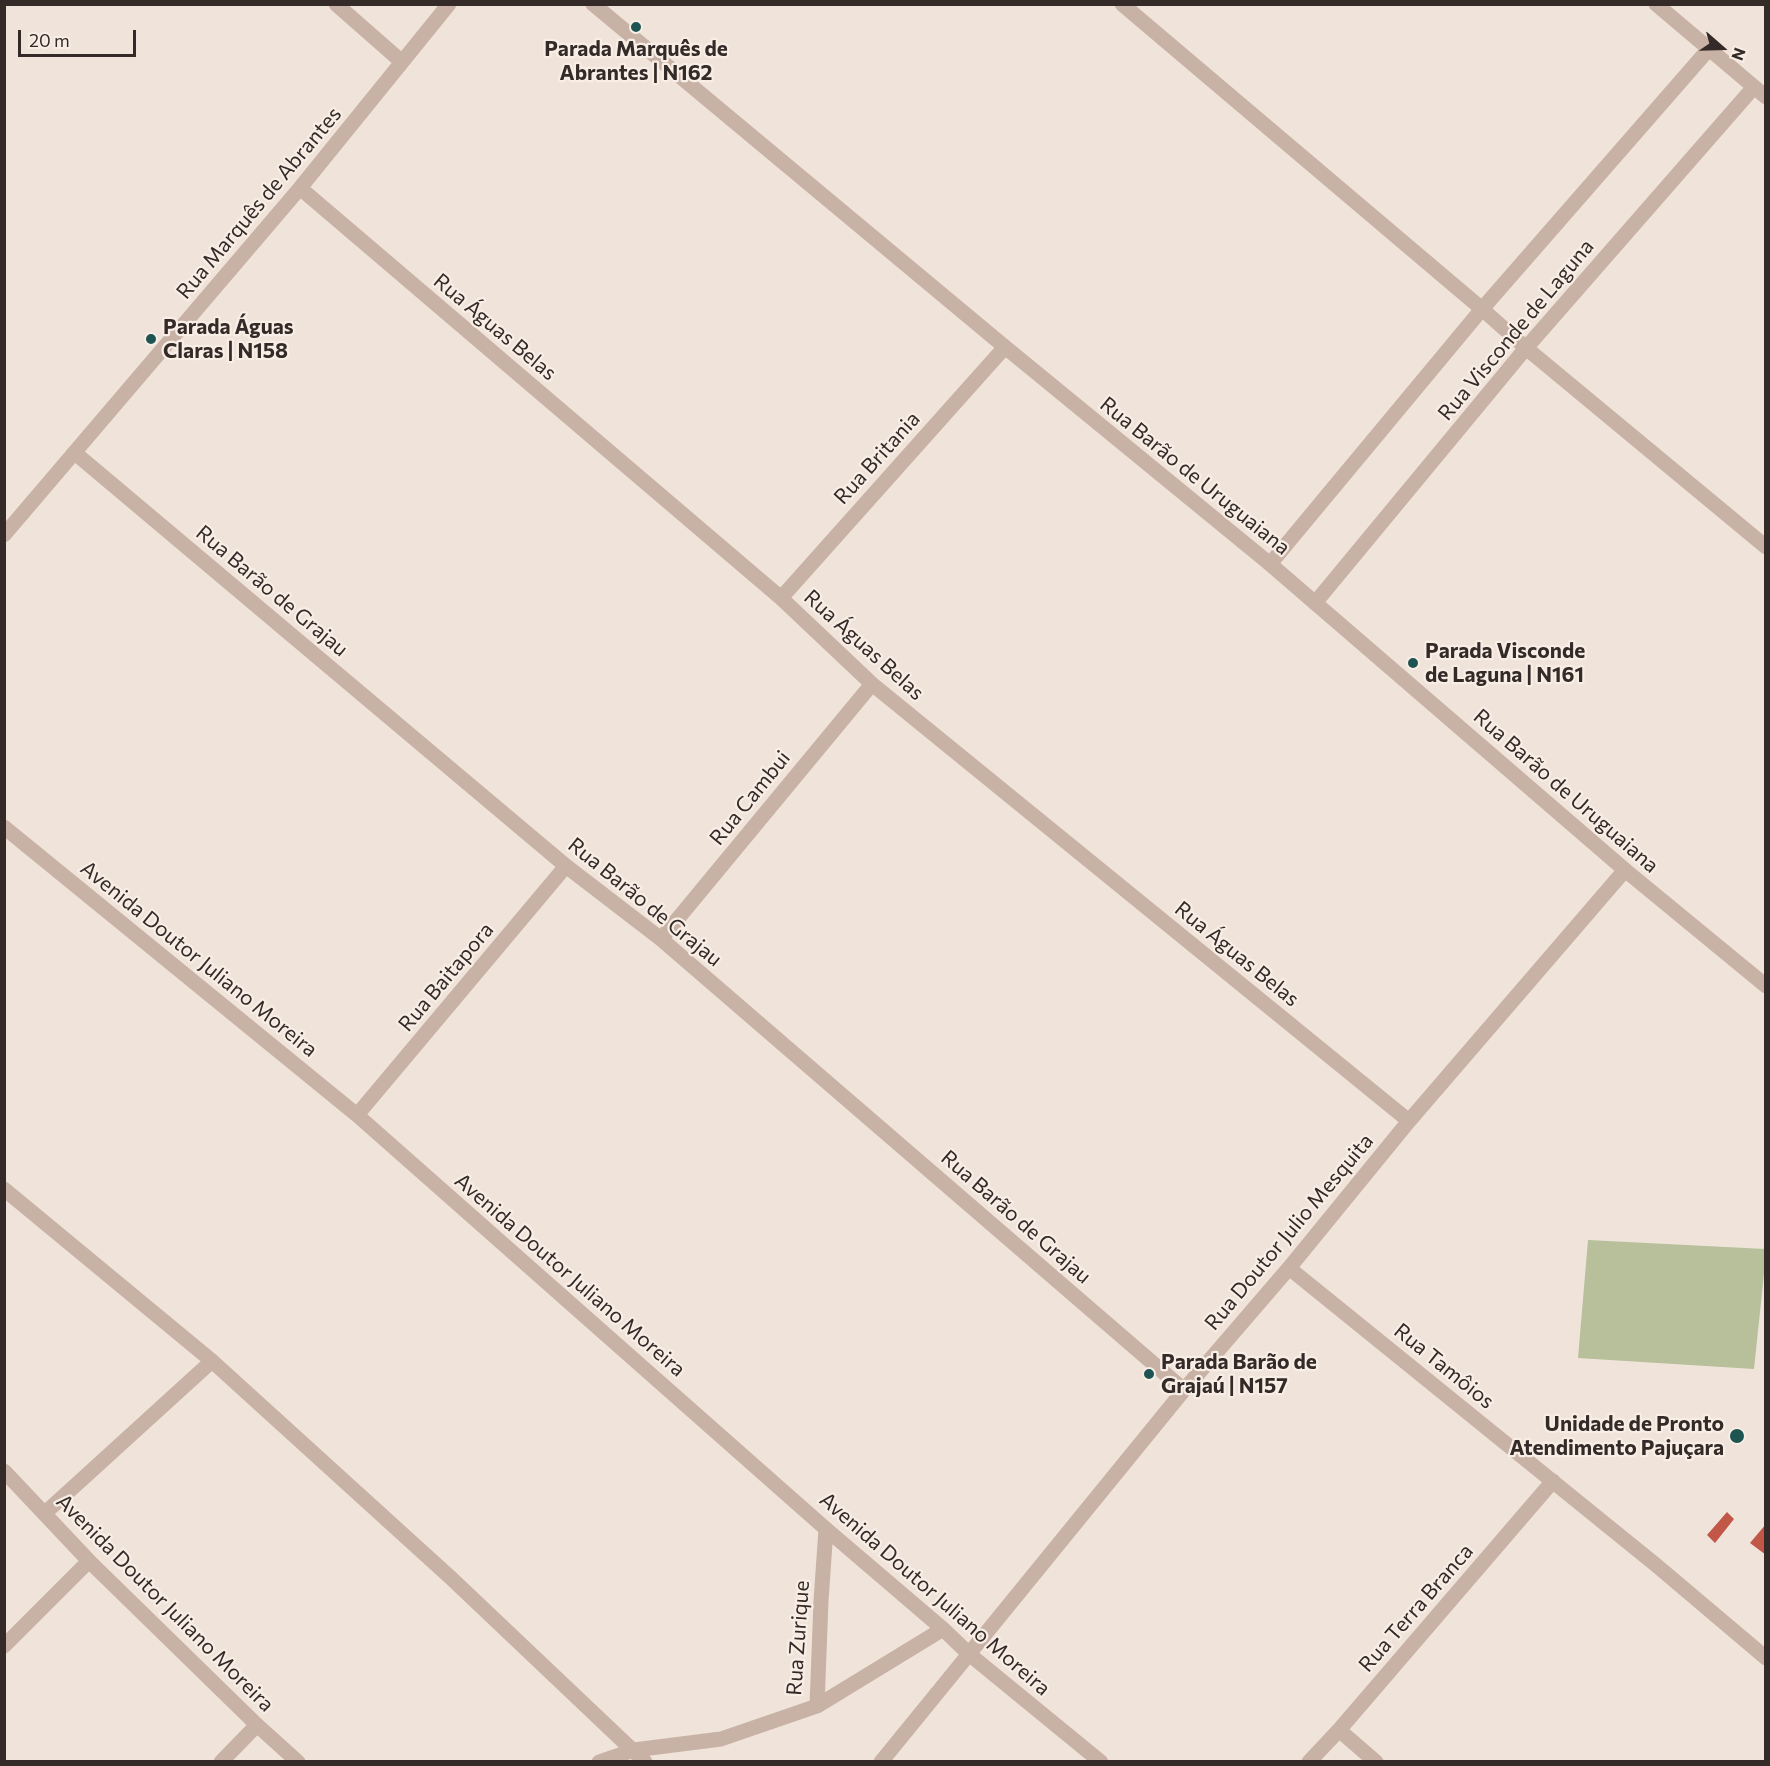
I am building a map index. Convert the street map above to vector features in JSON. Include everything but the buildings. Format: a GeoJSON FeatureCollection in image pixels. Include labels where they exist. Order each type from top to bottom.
{"type":"FeatureCollection","features":[{"type":"Feature","properties":{"kind":"street"},"geometry":{"type":"LineString","coordinates":[[336,4],[402,62]]}},
{"type":"Feature","properties":{"kind":"street","name":"Rua Marquês de Abrantes"},"geometry":{"type":"LineString","coordinates":[[4,535],[300,188],[449,4]]}},
{"type":"Feature","properties":{"kind":"street","name":"Rua Barão de Uruguaiana"},"geometry":{"type":"LineString","coordinates":[[593,4],[1270,564],[1625,870],[1766,986]]}},
{"type":"Feature","properties":{"kind":"street"},"geometry":{"type":"LineString","coordinates":[[1122,4],[1526,348],[1766,547]]}},
{"type":"Feature","properties":{"kind":"street"},"geometry":{"type":"LineString","coordinates":[[1656,4],[1760,92]]}},
{"type":"Feature","properties":{"kind":"street","name":"Rua Visconde de Laguna"},"geometry":{"type":"LineString","coordinates":[[1270,564],[1482,309],[1708,50]]}},
{"type":"Feature","properties":{"kind":"street","name":"Rua Visconde de Laguna"},"geometry":{"type":"LineString","coordinates":[[1315,603],[1526,348],[1760,92]]}},
{"type":"Feature","properties":{"kind":"street","name":"Rua Águas Belas"},"geometry":{"type":"LineString","coordinates":[[300,188],[781,598],[872,684],[1409,1120]]}},
{"type":"Feature","properties":{"kind":"street","name":"Rua Britania"},"geometry":{"type":"LineString","coordinates":[[781,598],[1005,346]]}},
{"type":"Feature","properties":{"kind":"street","name":"Rua Barão de Grajau"},"geometry":{"type":"LineString","coordinates":[[75,453],[566,866],[661,939],[1184,1390]]}},
{"type":"Feature","properties":{"kind":"street","name":"Rua Cambui"},"geometry":{"type":"LineString","coordinates":[[661,939],[872,684]]}},
{"type":"Feature","properties":{"kind":"street","name":"Avenida Doutor Juliano Moreira"},"geometry":{"type":"LineString","coordinates":[[4,827],[357,1115],[969,1654],[1101,1761]]}},
{"type":"Feature","properties":{"kind":"street","name":"Rua Baitapora"},"geometry":{"type":"LineString","coordinates":[[357,1115],[566,866]]}},
{"type":"Feature","properties":{"kind":"street","name":"Rua Doutor Julio Mesquita"},"geometry":{"type":"LineString","coordinates":[[881,1761],[1184,1390],[1289,1268],[1409,1120],[1625,870]]}},
{"type":"Feature","properties":{"kind":"street"},"geometry":{"type":"LineString","coordinates":[[4,1189],[212,1361],[451,1578],[645,1761]]}},
{"type":"Feature","properties":{"kind":"street","name":"Rua Tamôios"},"geometry":{"type":"LineString","coordinates":[[1289,1268],[1656,1565],[1766,1658]]}},
{"type":"Feature","properties":{"kind":"street"},"geometry":{"type":"LineString","coordinates":[[45,1513],[212,1361]]}},
{"type":"Feature","properties":{"kind":"street","name":"Avenida Doutor Juliano Moreira"},"geometry":{"type":"LineString","coordinates":[[4,1471],[89,1561],[257,1725],[298,1761]]}},
{"type":"Feature","properties":{"kind":"street","name":"Rua Terra Branca"},"geometry":{"type":"LineString","coordinates":[[1309,1761],[1339,1730],[1553,1481]]}},
{"type":"Feature","properties":{"kind":"street","name":"Rua Zurique"},"geometry":{"type":"LineString","coordinates":[[599,1761],[634,1750],[721,1739],[817,1706],[820,1601],[826,1529]]}},
{"type":"Feature","properties":{"kind":"street"},"geometry":{"type":"LineString","coordinates":[[4,1646],[89,1561]]}},
{"type":"Feature","properties":{"kind":"street"},"geometry":{"type":"LineString","coordinates":[[817,1706],[943,1629]]}},
{"type":"Feature","properties":{"kind":"street"},"geometry":{"type":"LineString","coordinates":[[221,1761],[257,1725]]}},
{"type":"Feature","properties":{"kind":"street"},"geometry":{"type":"LineString","coordinates":[[1339,1730],[1376,1761]]}},
{"type":"Feature","properties":{"kind":"green space"},"geometry":{"type":"Polygon","coordinates":[[[1588,1240],[1765,1249],[1754,1369],[1578,1358],[1588,1240]]]}},
{"type":"Feature","properties":{"kind":"place","name":"Parada Marquês de Abrantes | N162"},"geometry":{"type":"Point","coordinates":[636,27]}},
{"type":"Feature","properties":{"kind":"place","name":"Parada Águas Claras | N158"},"geometry":{"type":"Point","coordinates":[151,339]}},
{"type":"Feature","properties":{"kind":"place","name":"Parada Visconde de Laguna | N161"},"geometry":{"type":"Point","coordinates":[1413,663]}},
{"type":"Feature","properties":{"kind":"place","name":"Parada Barão de Grajaú | N157"},"geometry":{"type":"Point","coordinates":[1149,1374]}},
{"type":"Feature","properties":{"kind":"place","name":"Unidade de Pronto Atendimento Pajuçara"},"geometry":{"type":"Point","coordinates":[1737,1436]}}]}
